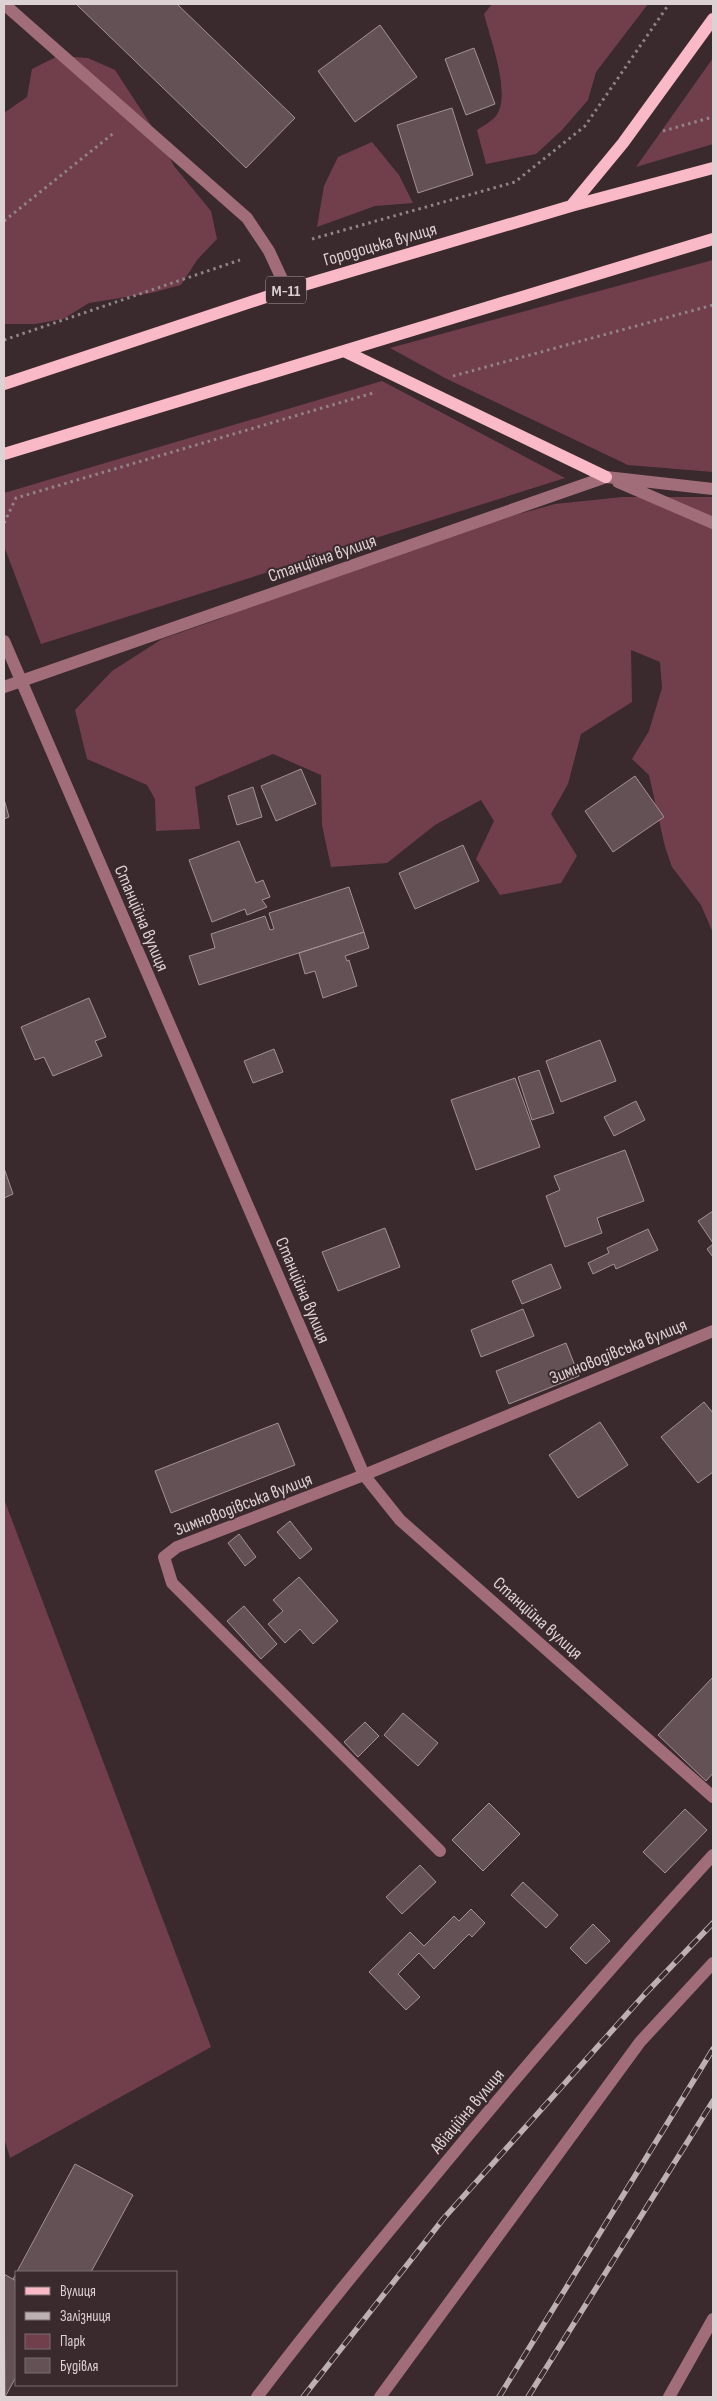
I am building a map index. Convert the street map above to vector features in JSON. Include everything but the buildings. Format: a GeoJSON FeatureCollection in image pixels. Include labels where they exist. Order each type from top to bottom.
{"type":"FeatureCollection","features":[{"type":"Feature","properties":{"kind":"main road"},"geometry":{"type":"LineString","coordinates":[[571,206],[623,143],[713,19]]}},
{"type":"Feature","properties":{"kind":"main road","name":"Городоцька вулиця"},"geometry":{"type":"LineString","coordinates":[[4,384],[287,290],[571,206],[713,168]]}},
{"type":"Feature","properties":{"kind":"main road"},"geometry":{"type":"LineString","coordinates":[[4,454],[713,240]]}},
{"type":"Feature","properties":{"kind":"main road"},"geometry":{"type":"LineString","coordinates":[[344,351],[606,477]]}},
{"type":"Feature","properties":{"kind":"street"},"geometry":{"type":"LineString","coordinates":[[4,4],[247,218],[269,251],[287,290]]}},
{"type":"Feature","properties":{"kind":"street"},"geometry":{"type":"LineString","coordinates":[[606,477],[713,489]]}},
{"type":"Feature","properties":{"kind":"street"},"geometry":{"type":"LineString","coordinates":[[606,477],[713,523]]}},
{"type":"Feature","properties":{"kind":"street","name":"Станційна вулиця"},"geometry":{"type":"LineString","coordinates":[[4,687],[606,477]]}},
{"type":"Feature","properties":{"kind":"street","name":"Станційна вулиця"},"geometry":{"type":"LineString","coordinates":[[4,640],[20,682],[364,1475],[400,1520],[713,1797]]}},
{"type":"Feature","properties":{"kind":"street","name":"Зимноводівська вулиця"},"geometry":{"type":"LineString","coordinates":[[440,1851],[172,1583],[164,1557],[177,1547],[364,1475],[713,1331]]}},
{"type":"Feature","properties":{"kind":"street","name":"Авіаційна вулиця"},"geometry":{"type":"LineString","coordinates":[[257,2397],[366,2259],[467,2137],[551,2038],[713,1855]]}},
{"type":"Feature","properties":{"kind":"street"},"geometry":{"type":"LineString","coordinates":[[380,2397],[640,2042],[713,1962]]}},
{"type":"Feature","properties":{"kind":"street"},"geometry":{"type":"LineString","coordinates":[[669,2397],[713,2319]]}},
{"type":"Feature","properties":{"kind":"path"},"geometry":{"type":"LineString","coordinates":[[312,238],[515,182],[585,126],[669,4]]}},
{"type":"Feature","properties":{"kind":"path"},"geometry":{"type":"LineString","coordinates":[[662,132],[713,117]]}},
{"type":"Feature","properties":{"kind":"path"},"geometry":{"type":"LineString","coordinates":[[4,221],[133,118]]}},
{"type":"Feature","properties":{"kind":"path"},"geometry":{"type":"LineString","coordinates":[[4,340],[240,260]]}},
{"type":"Feature","properties":{"kind":"path"},"geometry":{"type":"LineString","coordinates":[[445,378],[713,305]]}},
{"type":"Feature","properties":{"kind":"path"},"geometry":{"type":"LineString","coordinates":[[4,523],[16,498],[374,392]]}},
{"type":"Feature","properties":{"kind":"green space"},"geometry":{"type":"Polygon","coordinates":[[[492,4],[648,4],[596,72],[588,100],[562,130],[536,154],[486,164],[477,130],[496,116],[502,95],[495,51],[484,14],[492,4]]]}},
{"type":"Feature","properties":{"kind":"green space"},"geometry":{"type":"Polygon","coordinates":[[[58,56],[88,58],[115,70],[160,139],[174,166],[211,211],[217,239],[197,260],[181,285],[151,293],[89,303],[63,319],[35,324],[4,324],[4,113],[27,97],[32,69],[58,56]]]}},
{"type":"Feature","properties":{"kind":"green space"},"geometry":{"type":"Polygon","coordinates":[[[713,58],[713,144],[636,167],[713,58]]]}},
{"type":"Feature","properties":{"kind":"green space"},"geometry":{"type":"Polygon","coordinates":[[[372,142],[399,175],[413,203],[375,206],[317,227],[324,186],[338,157],[372,142]]]}},
{"type":"Feature","properties":{"kind":"green space"},"geometry":{"type":"Polygon","coordinates":[[[713,260],[713,472],[628,465],[445,378],[390,348],[713,260]]]}},
{"type":"Feature","properties":{"kind":"green space"},"geometry":{"type":"Polygon","coordinates":[[[382,381],[565,478],[41,644],[4,546],[4,493],[382,381]]]}},
{"type":"Feature","properties":{"kind":"green space"},"geometry":{"type":"Polygon","coordinates":[[[622,497],[713,497],[713,933],[701,905],[672,867],[665,847],[649,775],[632,759],[649,731],[662,688],[660,662],[631,650],[632,702],[581,734],[568,784],[551,814],[577,856],[561,883],[500,895],[476,859],[494,821],[481,800],[435,825],[387,863],[331,867],[322,825],[321,775],[273,754],[195,787],[200,829],[156,831],[155,799],[147,785],[87,759],[75,710],[112,671],[162,639],[219,619],[333,570],[454,532],[555,504],[622,497]]]}},
{"type":"Feature","properties":{"kind":"green space"},"geometry":{"type":"Polygon","coordinates":[[[4,1499],[211,2047],[10,2158],[4,2138],[4,1499]]]}},
{"type":"Feature","properties":{"kind":"railway"},"geometry":{"type":"LineString","coordinates":[[303,2397],[444,2218],[644,1995],[713,1923]]}},
{"type":"Feature","properties":{"kind":"railway"},"geometry":{"type":"LineString","coordinates":[[499,2397],[713,2049]]}},
{"type":"Feature","properties":{"kind":"railway"},"geometry":{"type":"LineString","coordinates":[[528,2397],[713,2101]]}}]}
